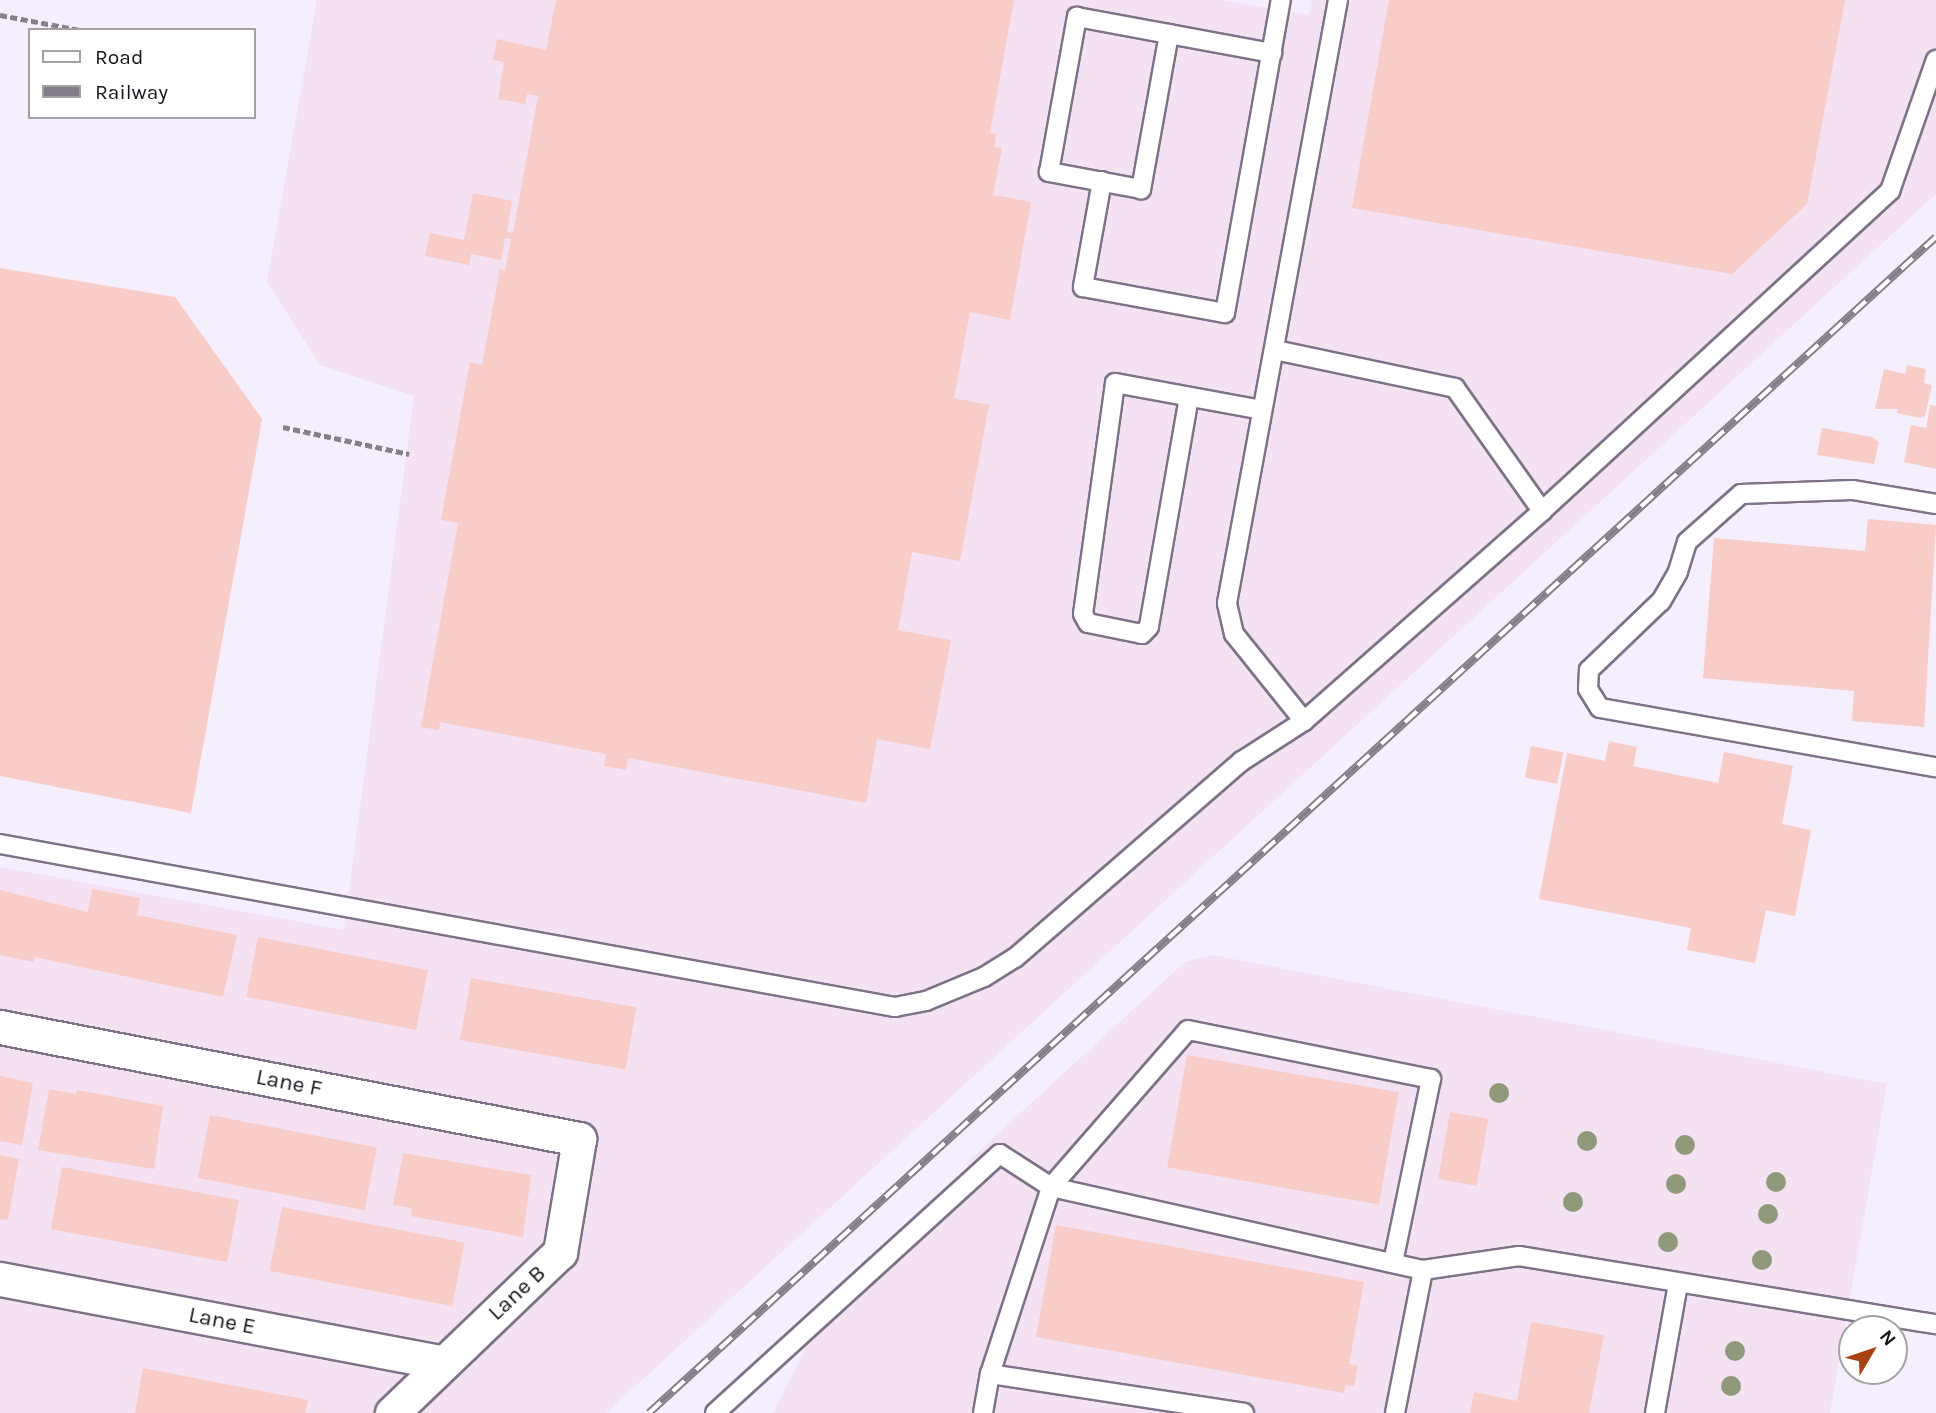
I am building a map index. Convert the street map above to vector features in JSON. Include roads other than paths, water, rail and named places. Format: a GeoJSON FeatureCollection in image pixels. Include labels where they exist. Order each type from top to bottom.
{"type":"FeatureCollection","features":[{"type":"Feature","properties":{"kind":"street","name":"Lane F"},"geometry":{"type":"LineString","coordinates":[[0,1027],[579,1139]]}},
{"type":"Feature","properties":{"kind":"street","name":"Lane B"},"geometry":{"type":"LineString","coordinates":[[392,1413],[560,1252],[579,1139]]}},
{"type":"Feature","properties":{"kind":"street","name":"Lane E"},"geometry":{"type":"LineString","coordinates":[[0,1279],[443,1363]]}},
{"type":"Feature","properties":{"kind":"lane"},"geometry":{"type":"LineString","coordinates":[[1101,181],[1083,287],[1225,313],[1281,0]]}},
{"type":"Feature","properties":{"kind":"lane"},"geometry":{"type":"LineString","coordinates":[[1304,721],[1234,634],[1227,603],[1338,0]]}},
{"type":"Feature","properties":{"kind":"lane"},"geometry":{"type":"LineString","coordinates":[[1169,34],[1141,189],[1049,172],[1077,17],[1272,53]]}},
{"type":"Feature","properties":{"kind":"lane"},"geometry":{"type":"LineString","coordinates":[[0,844],[895,1007],[926,1000],[984,977],[1015,958],[1242,761],[1304,721],[1542,511],[1890,191],[1936,60]]}},
{"type":"Feature","properties":{"kind":"lane"},"geometry":{"type":"LineString","coordinates":[[1275,349],[1455,388],[1542,511]]}},
{"type":"Feature","properties":{"kind":"lane"},"geometry":{"type":"LineString","coordinates":[[1189,397],[1149,627],[1142,634],[1088,623],[1083,614],[1115,383],[1262,410]]}},
{"type":"Feature","properties":{"kind":"lane"},"geometry":{"type":"LineString","coordinates":[[1936,504],[1852,490],[1741,494],[1687,542],[1678,572],[1661,601],[1589,670],[1588,689],[1600,708],[1936,767]]}},
{"type":"Feature","properties":{"kind":"lane"},"geometry":{"type":"LineString","coordinates":[[983,1413],[990,1374],[1051,1187],[1188,1030],[1431,1079],[1393,1263]]}},
{"type":"Feature","properties":{"kind":"lane"},"geometry":{"type":"LineString","coordinates":[[715,1413],[1000,1154],[1051,1187],[1423,1270],[1519,1256],[1936,1324]]}},
{"type":"Feature","properties":{"kind":"lane"},"geometry":{"type":"LineString","coordinates":[[1395,1413],[1423,1270]]}},
{"type":"Feature","properties":{"kind":"lane"},"geometry":{"type":"LineString","coordinates":[[1655,1413],[1678,1284]]}},
{"type":"Feature","properties":{"kind":"lane"},"geometry":{"type":"LineString","coordinates":[[990,1374],[1244,1413]]}},
{"type":"Feature","properties":{"kind":"railway"},"geometry":{"type":"LineString","coordinates":[[649,1413],[1936,237]]}}]}
